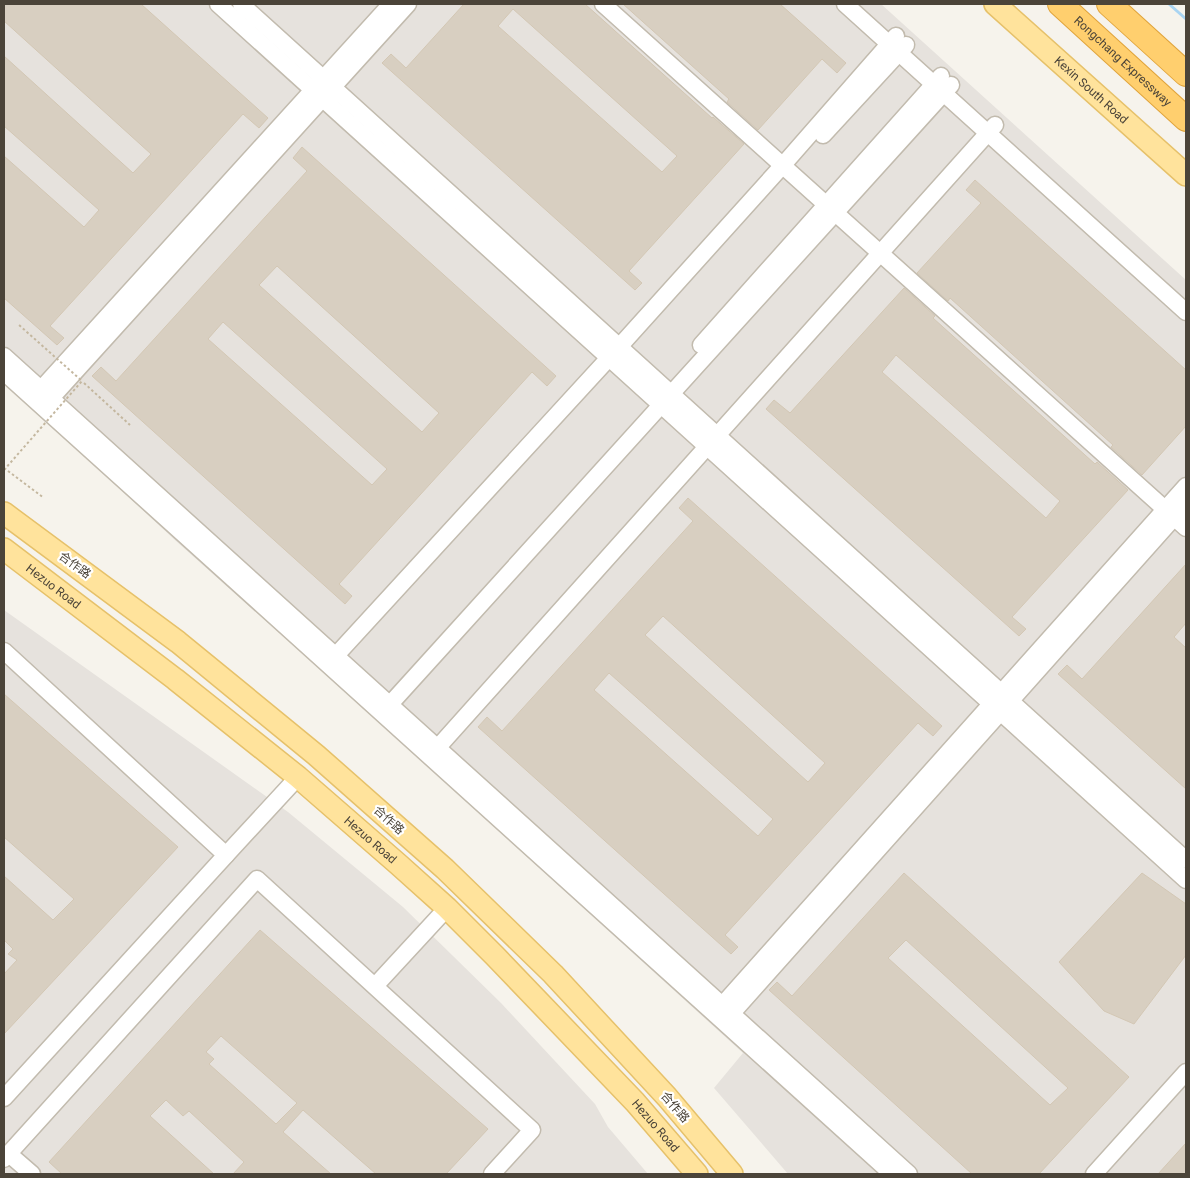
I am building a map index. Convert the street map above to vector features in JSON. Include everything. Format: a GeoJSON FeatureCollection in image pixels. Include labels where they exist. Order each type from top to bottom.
{"type":"FeatureCollection","features":[{"type":"Feature","properties":{"kind":"highway","name":"Rongchang Expressway"},"geometry":{"type":"LineString","coordinates":[[1060,4],[1186,121]]}},
{"type":"Feature","properties":{"kind":"highway"},"geometry":{"type":"LineString","coordinates":[[1109,4],[1186,74]]}},
{"type":"Feature","properties":{"kind":"main road","name":"Kexin South Road"},"geometry":{"type":"LineString","coordinates":[[996,4],[1186,175]]}},
{"type":"Feature","properties":{"kind":"main road","name":"合作路"},"geometry":{"type":"LineString","coordinates":[[4,513],[178,642],[316,755],[445,869],[553,974],[666,1097],[732,1174]]}},
{"type":"Feature","properties":{"kind":"main road","name":"Hezuo Road"},"geometry":{"type":"LineString","coordinates":[[4,549],[175,679],[298,777],[447,908],[496,956],[635,1102],[696,1174]]}},
{"type":"Feature","properties":{"kind":"lane"},"geometry":{"type":"LineString","coordinates":[[218,4],[323,88]]}},
{"type":"Feature","properties":{"kind":"lane"},"geometry":{"type":"LineString","coordinates":[[241,4],[323,88],[662,396],[1001,702],[1186,860]]}},
{"type":"Feature","properties":{"kind":"lane"},"geometry":{"type":"LineString","coordinates":[[323,88],[391,4]]}},
{"type":"Feature","properties":{"kind":"lane"},"geometry":{"type":"LineString","coordinates":[[42,398],[323,88],[408,4]]}},
{"type":"Feature","properties":{"kind":"lane"},"geometry":{"type":"LineString","coordinates":[[603,4],[1175,518]]}},
{"type":"Feature","properties":{"kind":"lane"},"geometry":{"type":"LineString","coordinates":[[845,4],[897,44],[1186,299]]}},
{"type":"Feature","properties":{"kind":"lane"},"geometry":{"type":"LineString","coordinates":[[861,4],[897,44]]}},
{"type":"Feature","properties":{"kind":"lane"},"geometry":{"type":"LineString","coordinates":[[335,664],[897,44]]}},
{"type":"Feature","properties":{"kind":"lane"},"geometry":{"type":"LineString","coordinates":[[383,706],[942,85]]}},
{"type":"Feature","properties":{"kind":"lane"},"geometry":{"type":"LineString","coordinates":[[429,748],[988,126]]}},
{"type":"Feature","properties":{"kind":"lane"},"geometry":{"type":"LineString","coordinates":[[988,126],[1186,312]]}},
{"type":"Feature","properties":{"kind":"lane"},"geometry":{"type":"LineString","coordinates":[[4,356],[42,398],[723,1014],[892,1174]]}},
{"type":"Feature","properties":{"kind":"lane"},"geometry":{"type":"LineString","coordinates":[[4,372],[42,398]]}},
{"type":"Feature","properties":{"kind":"lane"},"geometry":{"type":"LineString","coordinates":[[1175,518],[1186,486]]}},
{"type":"Feature","properties":{"kind":"lane"},"geometry":{"type":"LineString","coordinates":[[723,1014],[1001,702],[1175,518],[1186,504]]}},
{"type":"Feature","properties":{"kind":"lane"},"geometry":{"type":"LineString","coordinates":[[4,651],[226,855]]}},
{"type":"Feature","properties":{"kind":"lane"},"geometry":{"type":"LineString","coordinates":[[1001,702],[1186,880]]}},
{"type":"Feature","properties":{"kind":"lane"},"geometry":{"type":"LineString","coordinates":[[4,1098],[298,777]]}},
{"type":"Feature","properties":{"kind":"lane"},"geometry":{"type":"LineString","coordinates":[[32,1174],[6,1156],[257,879],[532,1130],[492,1174]]}},
{"type":"Feature","properties":{"kind":"lane"},"geometry":{"type":"LineString","coordinates":[[375,986],[447,908]]}},
{"type":"Feature","properties":{"kind":"lane"},"geometry":{"type":"LineString","coordinates":[[723,1014],[909,1174]]}},
{"type":"Feature","properties":{"kind":"lane"},"geometry":{"type":"LineString","coordinates":[[1094,1174],[1186,1072]]}},
{"type":"Feature","properties":{"kind":"lane"},"geometry":{"type":"LineString","coordinates":[[1108,1174],[1186,1088]]}},
{"type":"Feature","properties":{"kind":"path"},"geometry":{"type":"LineString","coordinates":[[19,325],[130,425]]}},
{"type":"Feature","properties":{"kind":"path"},"geometry":{"type":"LineString","coordinates":[[44,498],[4,469],[82,381]]}},
{"type":"Feature","properties":{"kind":"shaded area"},"geometry":{"type":"Polygon","coordinates":[[[4,4],[881,4],[1186,280],[1186,1174],[788,1174],[714,1088],[743,1053],[348,694],[176,541],[4,383],[4,4]]]}},
{"type":"Feature","properties":{"kind":"shaded area"},"geometry":{"type":"Polygon","coordinates":[[[4,610],[288,812],[403,907],[501,1003],[595,1104],[608,1127],[648,1174],[4,1174],[4,610]]]}},
{"type":"Feature","properties":{"kind":"building"},"geometry":{"type":"Polygon","coordinates":[[[4,4],[141,4],[268,118],[259,128],[243,114],[50,326],[64,338],[57,345],[4,298],[4,156],[84,227],[99,210],[4,126],[4,56],[133,173],[151,154],[4,21],[4,4]]]}},
{"type":"Feature","properties":{"kind":"building"},"geometry":{"type":"Polygon","coordinates":[[[464,4],[585,4],[712,118],[744,144],[629,271],[642,283],[635,290],[382,63],[391,54],[406,68],[464,4]],[[513,9],[498,26],[662,172],[677,156],[513,9]]]}},
{"type":"Feature","properties":{"kind":"building"},"geometry":{"type":"Polygon","coordinates":[[[623,4],[780,4],[846,63],[837,73],[822,59],[758,130],[727,102],[729,99],[623,4]]]}},
{"type":"Feature","properties":{"kind":"building"},"geometry":{"type":"Polygon","coordinates":[[[302,147],[556,376],[547,386],[532,372],[339,584],[352,596],[345,604],[92,376],[101,367],[116,381],[307,171],[293,158],[302,147]],[[277,266],[259,285],[422,432],[439,413],[277,266]],[[223,322],[208,339],[372,485],[387,469],[223,322]]]}},
{"type":"Feature","properties":{"kind":"building"},"geometry":{"type":"Polygon","coordinates":[[[975,180],[1186,370],[1186,426],[1142,475],[1111,447],[1113,445],[950,298],[948,301],[917,273],[981,203],[966,190],[975,180]]]}},
{"type":"Feature","properties":{"kind":"building"},"geometry":{"type":"Polygon","coordinates":[[[904,288],[935,316],[933,318],[1095,464],[1097,462],[1128,490],[1012,617],[1026,629],[1019,636],[766,409],[774,400],[790,413],[904,288]],[[896,355],[882,372],[1046,518],[1060,501],[896,355]]]}},
{"type":"Feature","properties":{"kind":"building"},"geometry":{"type":"Polygon","coordinates":[[[688,498],[942,726],[933,736],[918,723],[725,935],[738,947],[731,954],[478,727],[487,717],[502,731],[693,521],[679,508],[688,498]],[[663,616],[645,635],[808,782],[825,763],[663,616]],[[609,673],[594,690],[758,836],[773,819],[609,673]]]}},
{"type":"Feature","properties":{"kind":"building"},"geometry":{"type":"Polygon","coordinates":[[[1186,564],[1186,623],[1174,637],[1186,648],[1186,789],[1058,674],[1067,665],[1082,679],[1186,564]]]}},
{"type":"Feature","properties":{"kind":"building"},"geometry":{"type":"Polygon","coordinates":[[[4,694],[178,847],[4,1034],[4,974],[17,960],[8,954],[13,949],[4,940],[4,876],[53,920],[74,899],[4,837],[4,694]]]}},
{"type":"Feature","properties":{"kind":"building"},"geometry":{"type":"Polygon","coordinates":[[[904,873],[1129,1077],[1039,1174],[972,1174],[769,990],[777,982],[792,996],[904,873]],[[906,940],[888,958],[1050,1105],[1068,1088],[906,940]]]}},
{"type":"Feature","properties":{"kind":"building"},"geometry":{"type":"Polygon","coordinates":[[[1142,873],[1186,904],[1186,955],[1134,1024],[1104,1011],[1059,962],[1142,873]]]}},
{"type":"Feature","properties":{"kind":"building"},"geometry":{"type":"Polygon","coordinates":[[[260,930],[488,1129],[446,1174],[376,1174],[303,1110],[283,1132],[331,1174],[233,1174],[244,1162],[189,1111],[183,1116],[166,1100],[150,1116],[214,1174],[62,1174],[49,1162],[260,930]],[[221,1036],[206,1052],[214,1059],[209,1064],[276,1124],[297,1103],[221,1036]]]}},
{"type":"Feature","properties":{"kind":"building"},"geometry":{"type":"Polygon","coordinates":[[[1186,1143],[1186,1174],[1158,1174],[1186,1143]]]}},
{"type":"Feature","properties":{"kind":"waterway"},"geometry":{"type":"LineString","coordinates":[[1169,4],[1186,19]]}}]}
